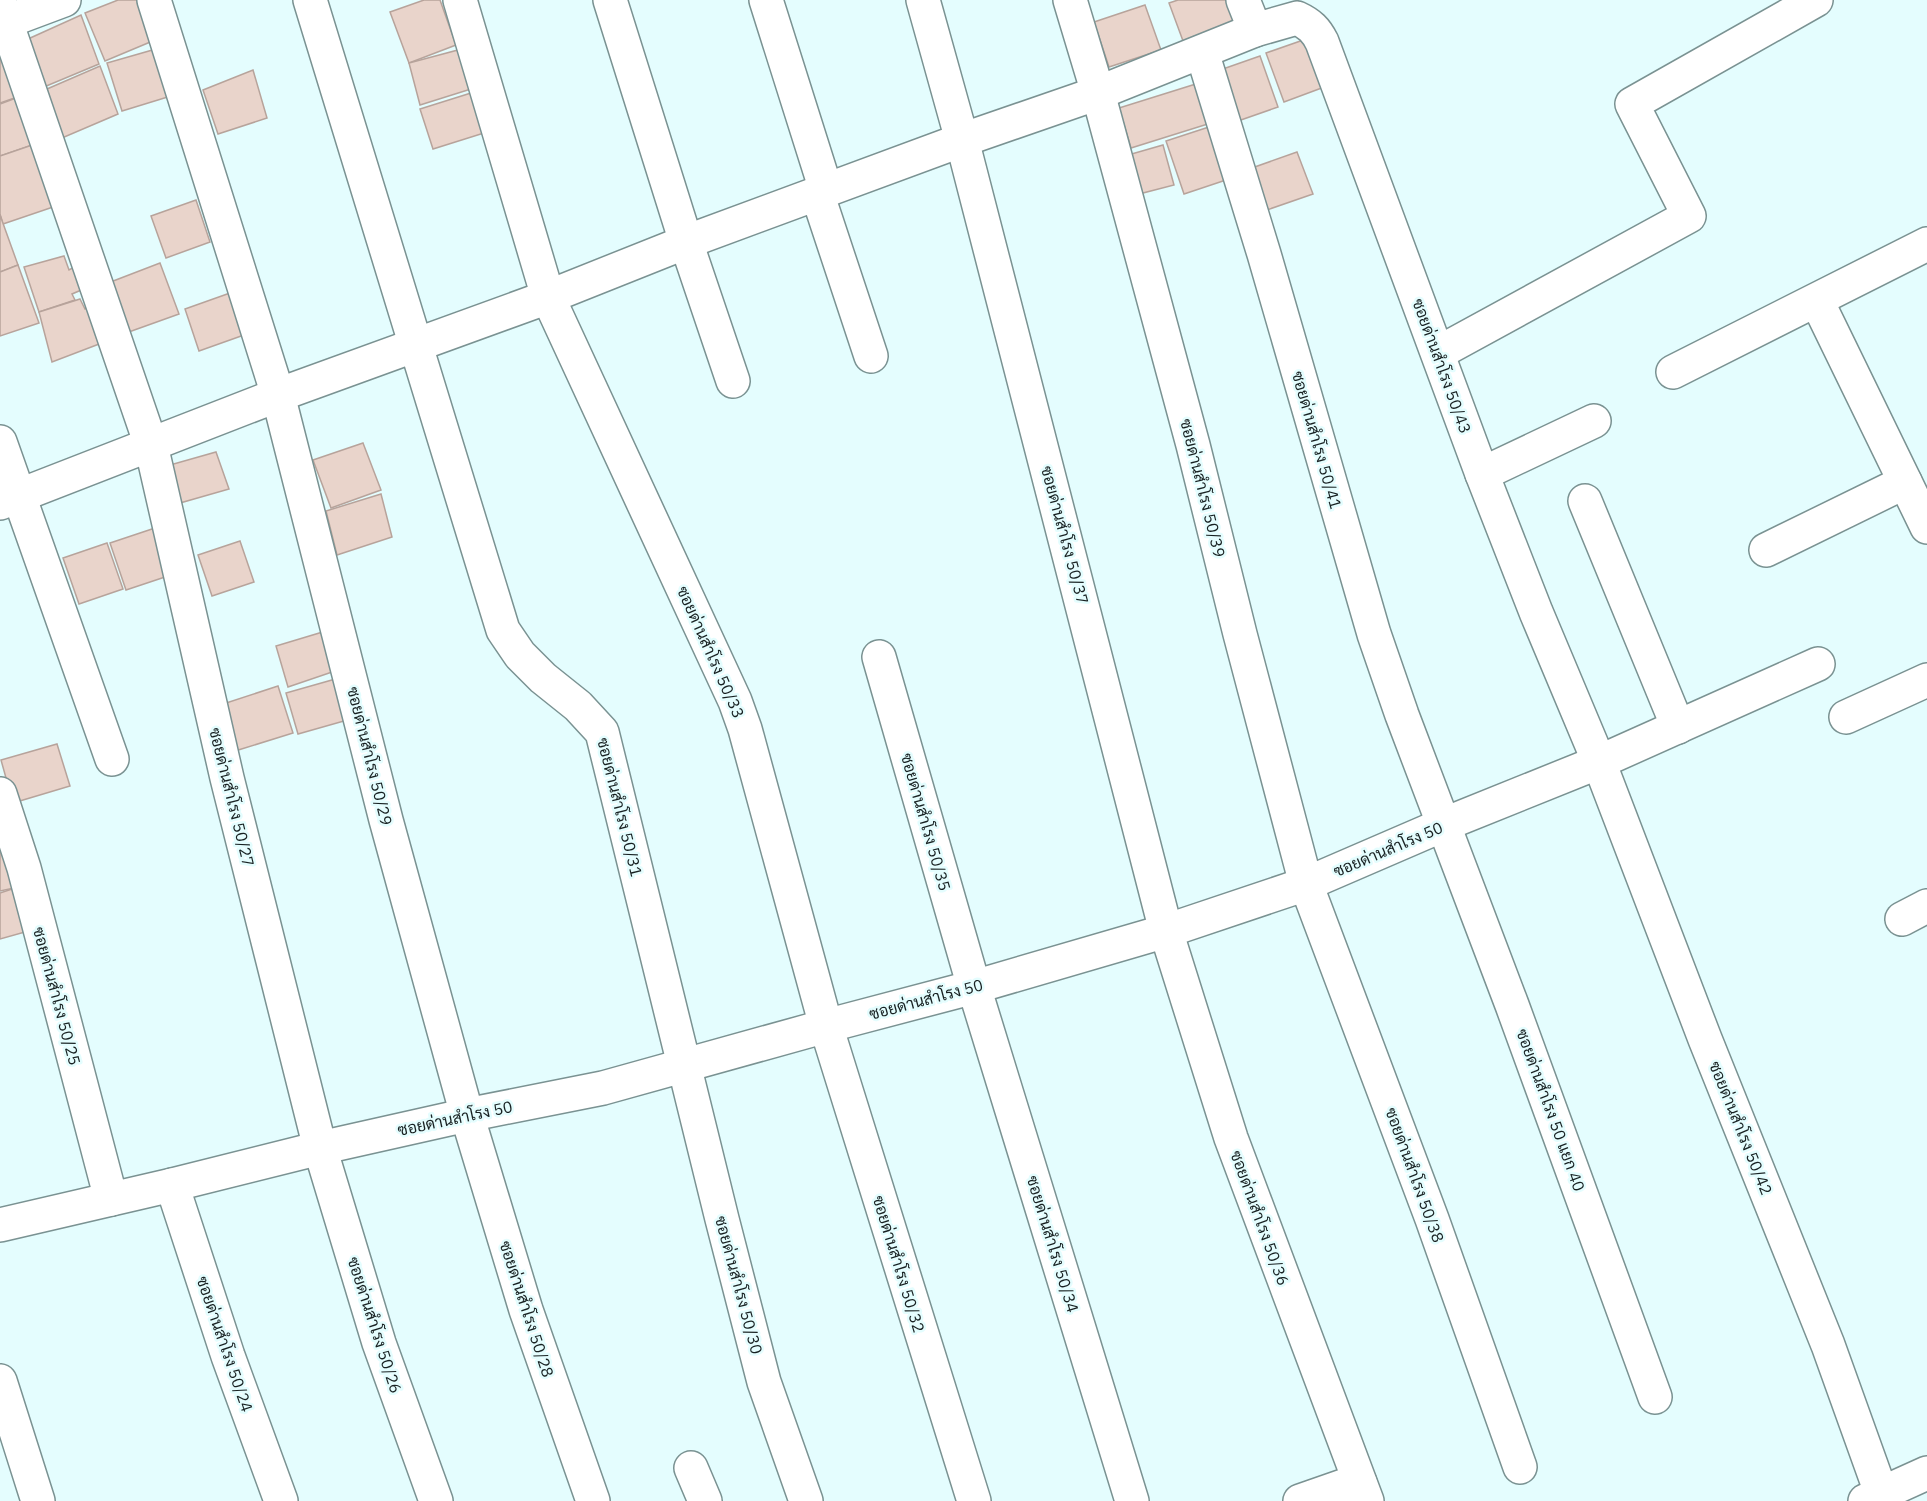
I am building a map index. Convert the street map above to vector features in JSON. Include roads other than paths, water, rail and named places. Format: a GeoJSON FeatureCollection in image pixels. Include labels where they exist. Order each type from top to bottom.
{"type":"FeatureCollection","features":[{"type":"Feature","properties":{"kind":"street"},"geometry":{"type":"LineString","coordinates":[[2,16],[64,0]]}},
{"type":"Feature","properties":{"kind":"street","name":"ซอยด่านสำโรง 50/29"},"geometry":{"type":"LineString","coordinates":[[154,0],[278,395],[386,820],[467,1115]]}},
{"type":"Feature","properties":{"kind":"street","name":"ซอยด่านสำโรง 50/31"},"geometry":{"type":"LineString","coordinates":[[310,0],[503,630],[520,655],[543,678],[578,706],[602,732],[685,1066]]}},
{"type":"Feature","properties":{"kind":"street","name":"ซอยด่านสำโรง 50/33"},"geometry":{"type":"LineString","coordinates":[[460,0],[548,297],[735,701],[754,760],[826,1026]]}},
{"type":"Feature","properties":{"kind":"street"},"geometry":{"type":"LineString","coordinates":[[610,0],[686,242],[734,381]]}},
{"type":"Feature","properties":{"kind":"street"},"geometry":{"type":"LineString","coordinates":[[766,0],[871,356]]}},
{"type":"Feature","properties":{"kind":"street","name":"ซอยด่านสำโรง 50/37"},"geometry":{"type":"LineString","coordinates":[[923,0],[962,140],[1166,931]]}},
{"type":"Feature","properties":{"kind":"street","name":"ซอยด่านสำโรง 50/39"},"geometry":{"type":"LineString","coordinates":[[1070,0],[1098,93],[1193,444],[1306,884]]}},
{"type":"Feature","properties":{"kind":"street"},"geometry":{"type":"LineString","coordinates":[[9,500],[278,395],[548,297],[821,191],[1098,93],[1202,52],[1255,30],[1243,0]]}},
{"type":"Feature","properties":{"kind":"street"},"geometry":{"type":"LineString","coordinates":[[1438,353],[1689,216],[1632,104],[1783,8],[1816,0]]}},
{"type":"Feature","properties":{"kind":"street","name":"ซอยด่านสำโรง 50/27"},"geometry":{"type":"LineString","coordinates":[[2,16],[151,445],[227,778],[320,1148]]}},
{"type":"Feature","properties":{"kind":"street","name":"ซอยด่านสำโรง 50/43"},"geometry":{"type":"LineString","coordinates":[[1255,30],[1297,18],[1308,23],[1316,31],[1325,49],[1482,474],[1536,612],[1599,762]]}},
{"type":"Feature","properties":{"kind":"street","name":"ซอยด่านสำโรง 50/41"},"geometry":{"type":"LineString","coordinates":[[1202,52],[1264,254],[1374,634],[1402,715],[1445,824]]}},
{"type":"Feature","properties":{"kind":"street"},"geometry":{"type":"LineString","coordinates":[[1673,372],[1927,244]]}},
{"type":"Feature","properties":{"kind":"street"},"geometry":{"type":"LineString","coordinates":[[1817,301],[1927,527]]}},
{"type":"Feature","properties":{"kind":"street"},"geometry":{"type":"LineString","coordinates":[[1482,474],[1594,421]]}},
{"type":"Feature","properties":{"kind":"street"},"geometry":{"type":"LineString","coordinates":[[0,442],[9,500],[112,759]]}},
{"type":"Feature","properties":{"kind":"street"},"geometry":{"type":"LineString","coordinates":[[1766,550],[1905,482]]}},
{"type":"Feature","properties":{"kind":"street"},"geometry":{"type":"LineString","coordinates":[[1584,501],[1678,727]]}},
{"type":"Feature","properties":{"kind":"street","name":"ซอยด่านสำโรง 50/35"},"geometry":{"type":"LineString","coordinates":[[879,657],[974,987]]}},
{"type":"Feature","properties":{"kind":"street","name":"ซอยด่านสำโรง 50"},"geometry":{"type":"LineString","coordinates":[[0,1225],[320,1148],[603,1088],[974,987],[1166,931],[1306,884],[1445,824],[1599,762],[1818,664]]}},
{"type":"Feature","properties":{"kind":"street"},"geometry":{"type":"LineString","coordinates":[[1846,717],[1927,680]]}},
{"type":"Feature","properties":{"kind":"street","name":"ซอยด่านสำโรง 50/42"},"geometry":{"type":"LineString","coordinates":[[1599,762],[1705,1039],[1828,1345],[1877,1499]]}},
{"type":"Feature","properties":{"kind":"street","name":"ซอยด่านสำโรง 50/25"},"geometry":{"type":"LineString","coordinates":[[0,794],[24,868],[111,1199]]}},
{"type":"Feature","properties":{"kind":"street","name":"ซอยด่านสำโรง 50 แยก 40"},"geometry":{"type":"LineString","coordinates":[[1445,824],[1655,1397]]}},
{"type":"Feature","properties":{"kind":"street","name":"ซอยด่านสำโรง 50/38"},"geometry":{"type":"LineString","coordinates":[[1306,884],[1432,1219],[1520,1467]]}},
{"type":"Feature","properties":{"kind":"street","name":"ซอยด่านสำโรง 50/36"},"geometry":{"type":"LineString","coordinates":[[1166,931],[1231,1138],[1363,1492]]}},
{"type":"Feature","properties":{"kind":"street","name":"ซอยด่านสำโรง 50/34"},"geometry":{"type":"LineString","coordinates":[[974,987],[1132,1501]]}},
{"type":"Feature","properties":{"kind":"street","name":"ซอยด่านสำโรง 50/32"},"geometry":{"type":"LineString","coordinates":[[826,1026],[974,1501]]}},
{"type":"Feature","properties":{"kind":"street","name":"ซอยด่านสำโรง 50/30"},"geometry":{"type":"LineString","coordinates":[[685,1066],[764,1382],[806,1501]]}},
{"type":"Feature","properties":{"kind":"street","name":"ซอยด่านสำโรง 50/28"},"geometry":{"type":"LineString","coordinates":[[467,1115],[526,1310],[593,1501]]}},
{"type":"Feature","properties":{"kind":"street","name":"ซอยด่านสำโรง 50/26"},"geometry":{"type":"LineString","coordinates":[[320,1148],[379,1343],[436,1501]]}},
{"type":"Feature","properties":{"kind":"street","name":"ซอยด่านสำโรง 50/24"},"geometry":{"type":"LineString","coordinates":[[172,1185],[228,1356],[280,1501]]}},
{"type":"Feature","properties":{"kind":"street"},"geometry":{"type":"LineString","coordinates":[[0,1381],[38,1501]]}},
{"type":"Feature","properties":{"kind":"street"},"geometry":{"type":"LineString","coordinates":[[691,1468],[705,1501]]}},
{"type":"Feature","properties":{"kind":"street"},"geometry":{"type":"LineString","coordinates":[[1877,1499],[1927,1473]]}},
{"type":"Feature","properties":{"kind":"street"},"geometry":{"type":"LineString","coordinates":[[1300,1501],[1343,1486],[1363,1492]]}}]}
